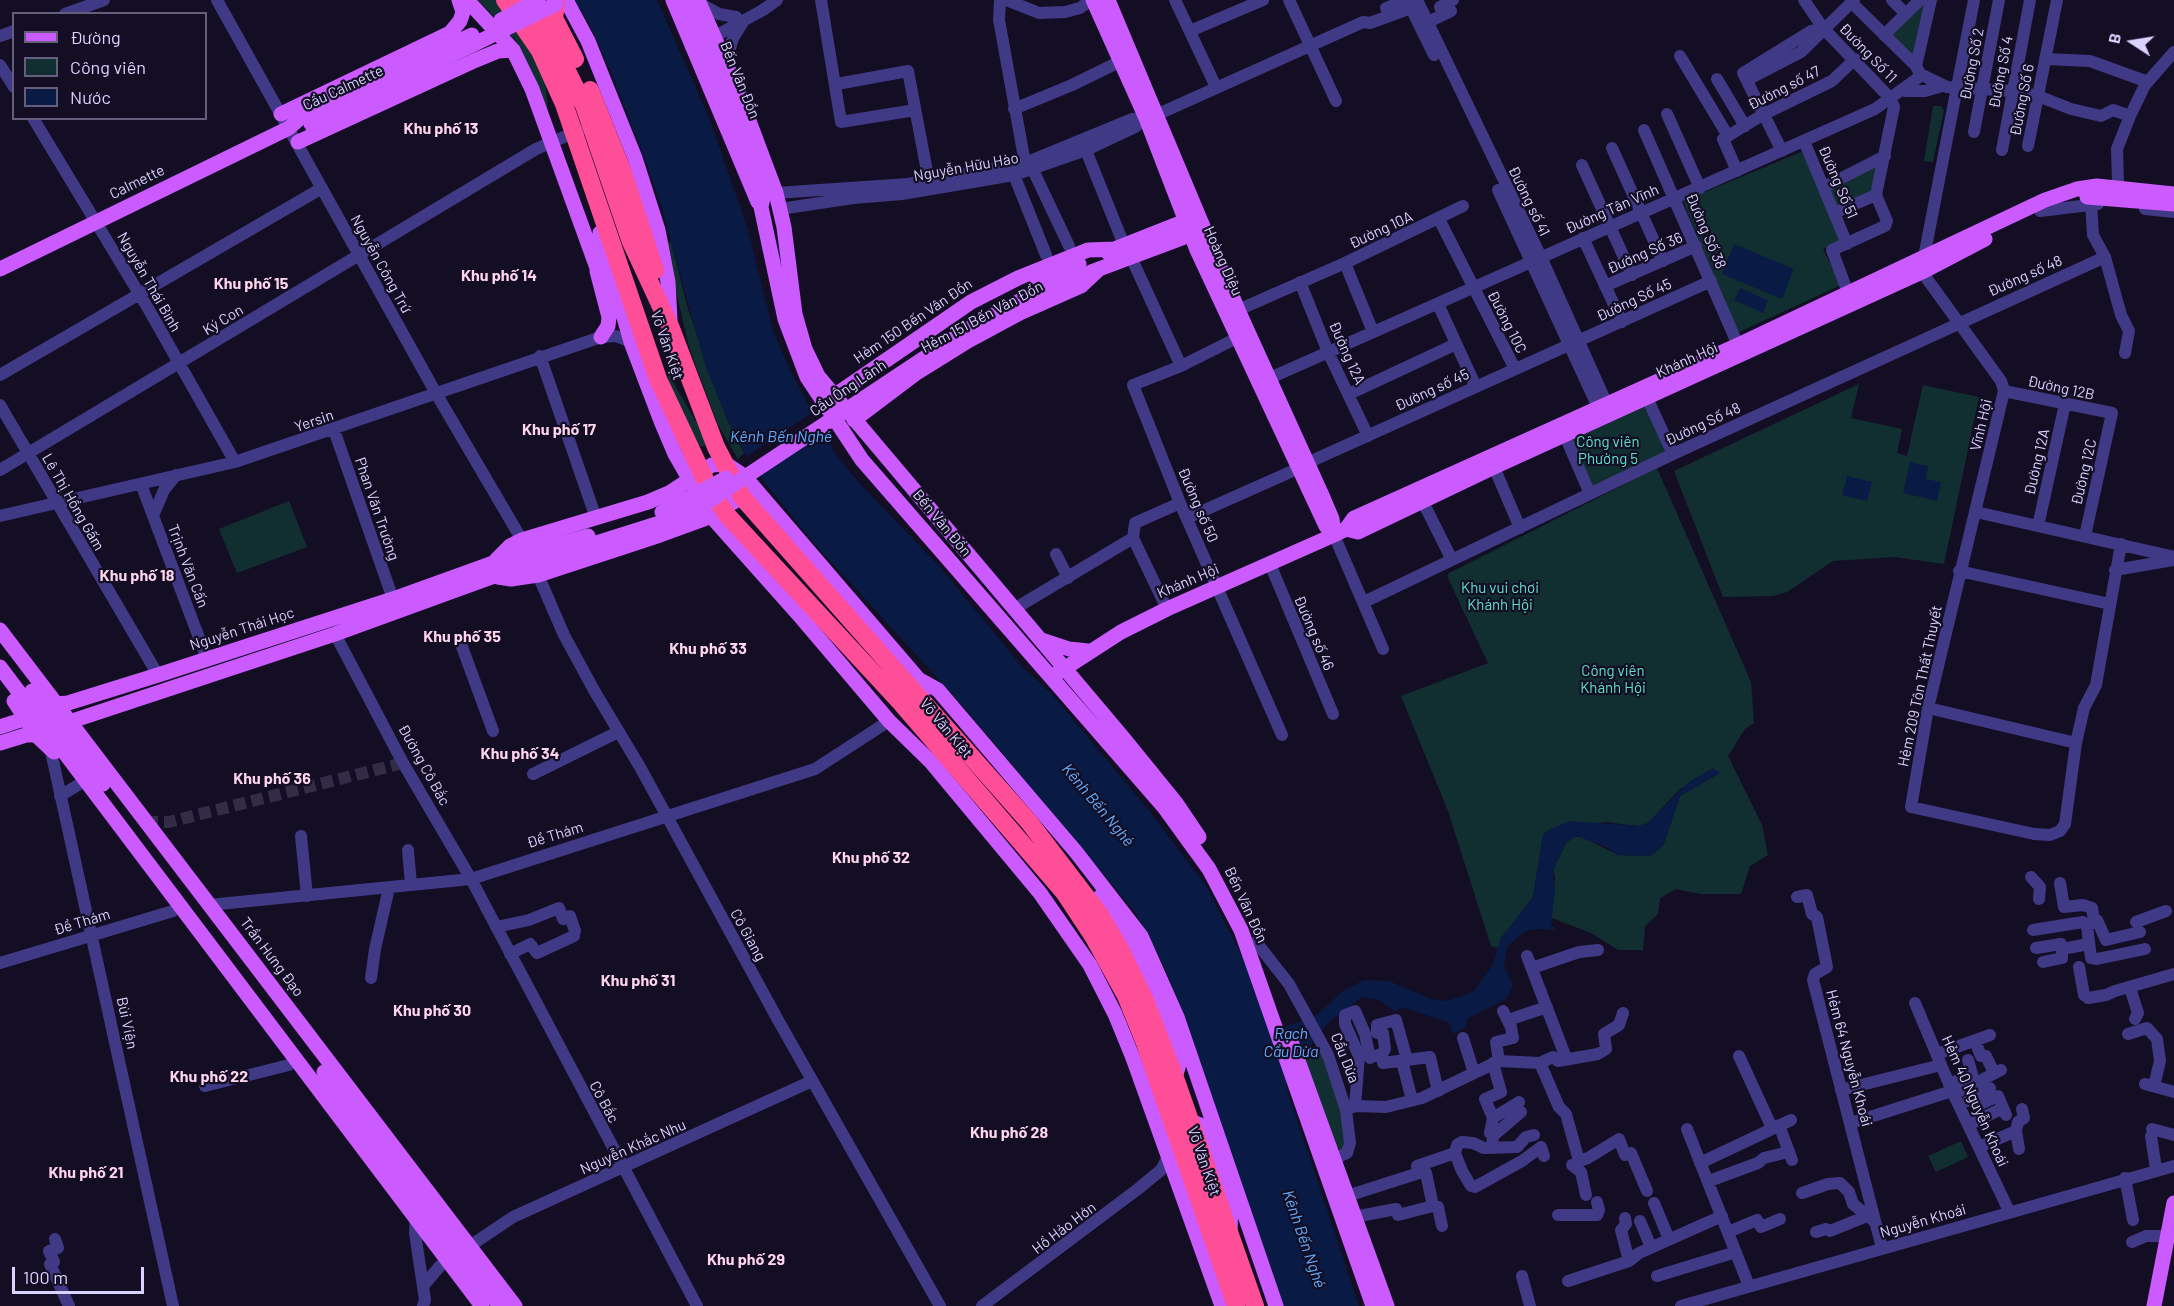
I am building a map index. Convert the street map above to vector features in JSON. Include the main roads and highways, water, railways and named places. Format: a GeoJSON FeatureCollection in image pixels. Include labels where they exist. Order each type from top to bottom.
{"type":"FeatureCollection","features":[{"type":"Feature","properties":{"kind":"highway","name":"Võ Văn Kiệt"},"geometry":{"type":"LineString","coordinates":[[505,0],[540,51],[574,132],[658,379],[695,470],[716,512],[902,704],[1064,892],[1093,936],[1126,996],[1145,1044],[1236,1306]]}},
{"type":"Feature","properties":{"kind":"highway","name":"Võ Văn Kiệt"},"geometry":{"type":"LineString","coordinates":[[523,0],[554,45],[591,125],[631,242],[670,326],[716,447],[726,464],[984,772],[1029,822],[1100,915],[1120,949],[1146,1003],[1257,1302]]}},
{"type":"Feature","properties":{"kind":"highway","name":"Võ Văn Kiệt"},"geometry":{"type":"LineString","coordinates":[[531,0],[567,56],[590,105],[591,125]]}},
{"type":"Feature","properties":{"kind":"highway"},"geometry":{"type":"LineString","coordinates":[[562,1],[554,18],[600,112],[654,266],[670,326]]}},
{"type":"Feature","properties":{"kind":"highway"},"geometry":{"type":"LineString","coordinates":[[695,470],[709,459],[716,447]]}},
{"type":"Feature","properties":{"kind":"main road"},"geometry":{"type":"LineString","coordinates":[[281,114],[333,87],[444,36],[460,21],[463,12],[459,0]]}},
{"type":"Feature","properties":{"kind":"main road","name":"Võ Văn Kiệt"},"geometry":{"type":"LineString","coordinates":[[467,0],[513,50],[532,89],[597,268],[616,291]]}},
{"type":"Feature","properties":{"kind":"main road","name":"Cầu Calmette"},"geometry":{"type":"LineString","coordinates":[[308,119],[538,0]]}},
{"type":"Feature","properties":{"kind":"main road"},"geometry":{"type":"LineString","coordinates":[[673,0],[761,207]]}},
{"type":"Feature","properties":{"kind":"main road","name":"Hoàng Diệu"},"geometry":{"type":"LineString","coordinates":[[1092,0],[1121,61],[1151,116]]}},
{"type":"Feature","properties":{"kind":"main road","name":"Hoàng Diệu"},"geometry":{"type":"LineString","coordinates":[[1108,0],[1237,338],[1337,531]]}},
{"type":"Feature","properties":{"kind":"main road","name":"Võ Văn Kiệt"},"geometry":{"type":"LineString","coordinates":[[562,1],[588,41],[635,158],[658,230],[668,282],[670,326]]}},
{"type":"Feature","properties":{"kind":"main road","name":"Cầu Calmette"},"geometry":{"type":"LineString","coordinates":[[289,128],[562,1]]}},
{"type":"Feature","properties":{"kind":"main road","name":"Bến Vân Đồn"},"geometry":{"type":"LineString","coordinates":[[694,1],[709,36],[764,193],[761,207],[789,336],[818,396],[862,460],[1058,673],[1197,850],[1241,930],[1277,1015]]}},
{"type":"Feature","properties":{"kind":"main road"},"geometry":{"type":"LineString","coordinates":[[444,36],[459,68]]}},
{"type":"Feature","properties":{"kind":"main road","name":"Bến Vân Đồn"},"geometry":{"type":"LineString","coordinates":[[709,36],[726,62],[776,193],[790,203],[795,314],[805,349],[818,376],[1040,639],[1058,673],[1085,693],[1176,802],[1227,884],[1256,942],[1277,1015]]}},
{"type":"Feature","properties":{"kind":"main road"},"geometry":{"type":"LineString","coordinates":[[298,142],[498,51],[513,50]]}},
{"type":"Feature","properties":{"kind":"main road","name":"Calmette"},"geometry":{"type":"LineString","coordinates":[[0,269],[289,128]]}},
{"type":"Feature","properties":{"kind":"main road"},"geometry":{"type":"LineString","coordinates":[[2082,197],[2114,187],[2174,194]]}},
{"type":"Feature","properties":{"kind":"main road","name":"Võ Văn Kiệt"},"geometry":{"type":"LineString","coordinates":[[596,195],[601,237],[631,342],[675,454],[695,470]]}},
{"type":"Feature","properties":{"kind":"main road"},"geometry":{"type":"LineString","coordinates":[[2082,197],[2098,196],[2174,204]]}},
{"type":"Feature","properties":{"kind":"main road","name":"Khánh Hội"},"geometry":{"type":"LineString","coordinates":[[1337,531],[1358,532],[1565,436],[1605,411],[1647,398],[2038,207],[2082,197]]}},
{"type":"Feature","properties":{"kind":"main road","name":"Hoàng Diệu"},"geometry":{"type":"LineString","coordinates":[[1195,226],[1270,378],[1302,466]]}},
{"type":"Feature","properties":{"kind":"main road","name":"Cầu Ông Lãnh"},"geometry":{"type":"LineString","coordinates":[[505,563],[646,518],[692,498],[983,310],[1124,250],[1195,226]]}},
{"type":"Feature","properties":{"kind":"main road","name":"Hẻm 150 Bến Vân Đồn"},"geometry":{"type":"LineString","coordinates":[[834,396],[971,302],[1018,278],[1088,250],[1124,250]]}},
{"type":"Feature","properties":{"kind":"main road","name":"Cầu Ông Lãnh"},"geometry":{"type":"LineString","coordinates":[[1081,269],[1099,269],[1124,250]]}},
{"type":"Feature","properties":{"kind":"main road","name":"Khánh Hội"},"geometry":{"type":"LineString","coordinates":[[1058,673],[1088,651],[1167,609],[1270,564],[1337,531],[1354,518],[1605,411],[1848,293],[1923,265]]}},
{"type":"Feature","properties":{"kind":"main road"},"geometry":{"type":"LineString","coordinates":[[597,268],[609,317],[608,326],[601,337]]}},
{"type":"Feature","properties":{"kind":"main road","name":"Hẻm 151 Bến Vân Đồn"},"geometry":{"type":"LineString","coordinates":[[854,420],[915,374],[968,341],[1020,313],[1081,286],[1099,269]]}},
{"type":"Feature","properties":{"kind":"main road"},"geometry":{"type":"LineString","coordinates":[[857,380],[873,406]]}},
{"type":"Feature","properties":{"kind":"main road"},"geometry":{"type":"LineString","coordinates":[[669,493],[674,483],[675,454]]}},
{"type":"Feature","properties":{"kind":"main road","name":"Nguyễn Thái Học"},"geometry":{"type":"LineString","coordinates":[[495,577],[505,563],[510,546],[522,540],[648,502],[669,493],[695,470],[719,463],[726,464]]}},
{"type":"Feature","properties":{"kind":"main road","name":"Võ Văn Kiệt"},"geometry":{"type":"LineString","coordinates":[[748,493],[920,680],[978,752],[984,772]]}},
{"type":"Feature","properties":{"kind":"main road","name":"Nguyễn Thái Học"},"geometry":{"type":"LineString","coordinates":[[28,714],[68,704],[158,675],[208,666],[335,634],[368,620],[495,577],[511,579],[538,575],[694,523],[748,493]]}},
{"type":"Feature","properties":{"kind":"main road"},"geometry":{"type":"LineString","coordinates":[[648,502],[660,535]]}},
{"type":"Feature","properties":{"kind":"main road","name":"Võ Văn Kiệt"},"geometry":{"type":"LineString","coordinates":[[716,512],[723,531],[799,615],[889,721],[931,762],[1011,857],[1072,938],[1115,1014],[1169,1155],[1168,1172],[1222,1306]]}},
{"type":"Feature","properties":{"kind":"main road"},"geometry":{"type":"LineString","coordinates":[[694,523],[723,531]]}},
{"type":"Feature","properties":{"kind":"main road","name":"Nguyễn Thái Học"},"geometry":{"type":"LineString","coordinates":[[0,743],[52,727],[208,666],[393,599],[505,563]]}},
{"type":"Feature","properties":{"kind":"main road","name":"Trần Hưng Đạo"},"geometry":{"type":"LineString","coordinates":[[0,630],[15,702],[28,714],[52,727],[106,778],[235,946],[249,985],[304,1057],[343,1088],[383,1141],[454,1256]]}},
{"type":"Feature","properties":{"kind":"main road"},"geometry":{"type":"LineString","coordinates":[[1040,639],[1069,649],[1088,651],[1082,670],[1085,693]]}},
{"type":"Feature","properties":{"kind":"main road","name":"Trần Hưng Đạo"},"geometry":{"type":"LineString","coordinates":[[0,648],[8,673],[28,714],[52,727],[81,783]]}},
{"type":"Feature","properties":{"kind":"main road","name":"Võ Văn Kiệt"},"geometry":{"type":"LineString","coordinates":[[920,680],[938,690],[1076,852],[1141,936],[1177,1017],[1276,1306]]}},
{"type":"Feature","properties":{"kind":"main road","name":"Trần Hưng Đạo"},"geometry":{"type":"LineString","coordinates":[[52,727],[50,747],[81,783],[203,944],[249,985],[282,1009],[304,1057],[311,1087],[416,1226],[454,1256],[507,1305]]}},
{"type":"Feature","properties":{"kind":"main road"},"geometry":{"type":"LineString","coordinates":[[177,910],[204,905]]}},
{"type":"Feature","properties":{"kind":"main road"},"geometry":{"type":"LineString","coordinates":[[1277,1015],[1373,1306]]}},
{"type":"Feature","properties":{"kind":"main road"},"geometry":{"type":"LineString","coordinates":[[1297,1075],[1333,1159],[1387,1306]]}},
{"type":"Feature","properties":{"kind":"main road","name":"Trần Hưng Đạo"},"geometry":{"type":"LineString","coordinates":[[383,1141],[420,1180],[478,1306]]}},
{"type":"Feature","properties":{"kind":"main road"},"geometry":{"type":"LineString","coordinates":[[2154,1306],[2174,1203]]}},
{"type":"Feature","properties":{"kind":"water","name":"Kênh Bến Nghé"},"geometry":{"type":"Polygon","coordinates":[[[574,0],[657,0],[709,118],[747,227],[773,331],[791,373],[835,453],[859,483],[939,566],[1024,669],[1052,694],[1150,812],[1206,886],[1279,1029],[1317,1015],[1343,991],[1364,980],[1389,981],[1431,999],[1447,1001],[1473,992],[1492,966],[1501,938],[1533,897],[1543,835],[1548,830],[1570,821],[1639,826],[1648,823],[1689,782],[1713,768],[1720,773],[1680,796],[1663,846],[1650,856],[1617,855],[1606,847],[1577,836],[1566,843],[1553,870],[1555,892],[1551,922],[1555,930],[1526,931],[1507,946],[1504,966],[1513,986],[1506,999],[1467,1019],[1466,1027],[1453,1034],[1448,1022],[1401,1007],[1396,1012],[1379,1000],[1362,997],[1329,1022],[1314,1038],[1310,1050],[1289,1067],[1286,1087],[1359,1306],[1281,1306],[1176,995],[1163,964],[1135,912],[962,705],[814,543],[752,467],[726,417],[706,368],[661,205],[643,154],[589,23],[574,0]]]}},
{"type":"Feature","properties":{"kind":"water"},"geometry":{"type":"Polygon","coordinates":[[[1734,244],[1794,269],[1782,299],[1722,274],[1734,244]]]}},
{"type":"Feature","properties":{"kind":"water"},"geometry":{"type":"Polygon","coordinates":[[[1740,288],[1768,300],[1763,313],[1734,300],[1740,288]]]}},
{"type":"Feature","properties":{"kind":"water"},"geometry":{"type":"Polygon","coordinates":[[[1910,462],[1928,466],[1926,479],[1941,482],[1937,501],[1903,493],[1910,462]]]}},
{"type":"Feature","properties":{"kind":"water"},"geometry":{"type":"Polygon","coordinates":[[[1847,476],[1872,482],[1867,501],[1842,495],[1847,476]]]}},
{"type":"Feature","properties":{"kind":"tunnel"},"geometry":{"type":"LineString","coordinates":[[146,822],[169,822],[403,763]]}},
{"type":"Feature","properties":{"kind":"district","name":"Khu phố 13"},"geometry":{"type":"Point","coordinates":[441,129]}},
{"type":"Feature","properties":{"kind":"district","name":"Khu phố 14"},"geometry":{"type":"Point","coordinates":[499,276]}},
{"type":"Feature","properties":{"kind":"district","name":"Khu phố 15"},"geometry":{"type":"Point","coordinates":[251,284]}},
{"type":"Feature","properties":{"kind":"district","name":"Khu phố 17"},"geometry":{"type":"Point","coordinates":[559,430]}},
{"type":"Feature","properties":{"kind":"district","name":"Khu phố 18"},"geometry":{"type":"Point","coordinates":[137,576]}},
{"type":"Feature","properties":{"kind":"district","name":"Khu phố 35"},"geometry":{"type":"Point","coordinates":[462,637]}},
{"type":"Feature","properties":{"kind":"district","name":"Khu phố 33"},"geometry":{"type":"Point","coordinates":[708,649]}},
{"type":"Feature","properties":{"kind":"district","name":"Khu phố 34"},"geometry":{"type":"Point","coordinates":[520,754]}},
{"type":"Feature","properties":{"kind":"district","name":"Khu phố 36"},"geometry":{"type":"Point","coordinates":[272,779]}},
{"type":"Feature","properties":{"kind":"district","name":"Khu phố 32"},"geometry":{"type":"Point","coordinates":[871,858]}},
{"type":"Feature","properties":{"kind":"district","name":"Khu phố 31"},"geometry":{"type":"Point","coordinates":[638,981]}},
{"type":"Feature","properties":{"kind":"district","name":"Khu phố 30"},"geometry":{"type":"Point","coordinates":[432,1011]}},
{"type":"Feature","properties":{"kind":"district","name":"Khu phố 22"},"geometry":{"type":"Point","coordinates":[209,1077]}},
{"type":"Feature","properties":{"kind":"district","name":"Khu phố 28"},"geometry":{"type":"Point","coordinates":[1009,1133]}},
{"type":"Feature","properties":{"kind":"district","name":"Khu phố 21"},"geometry":{"type":"Point","coordinates":[86,1173]}},
{"type":"Feature","properties":{"kind":"district","name":"Khu phố 29"},"geometry":{"type":"Point","coordinates":[746,1260]}},
{"type":"Feature","properties":{"kind":"park label","name":"Công viên Phường 5"},"geometry":{"type":"Point","coordinates":[1608,450]}},
{"type":"Feature","properties":{"kind":"park label","name":"Khu vui chơi Khánh Hội"},"geometry":{"type":"Point","coordinates":[1500,596]}},
{"type":"Feature","properties":{"kind":"park label","name":"Công viên Khánh Hội"},"geometry":{"type":"Point","coordinates":[1613,680]}},
{"type":"Feature","properties":{"kind":"water label","name":"Rạch Cầu Dừa"},"geometry":{"type":"Point","coordinates":[1291,1043]}}]}
